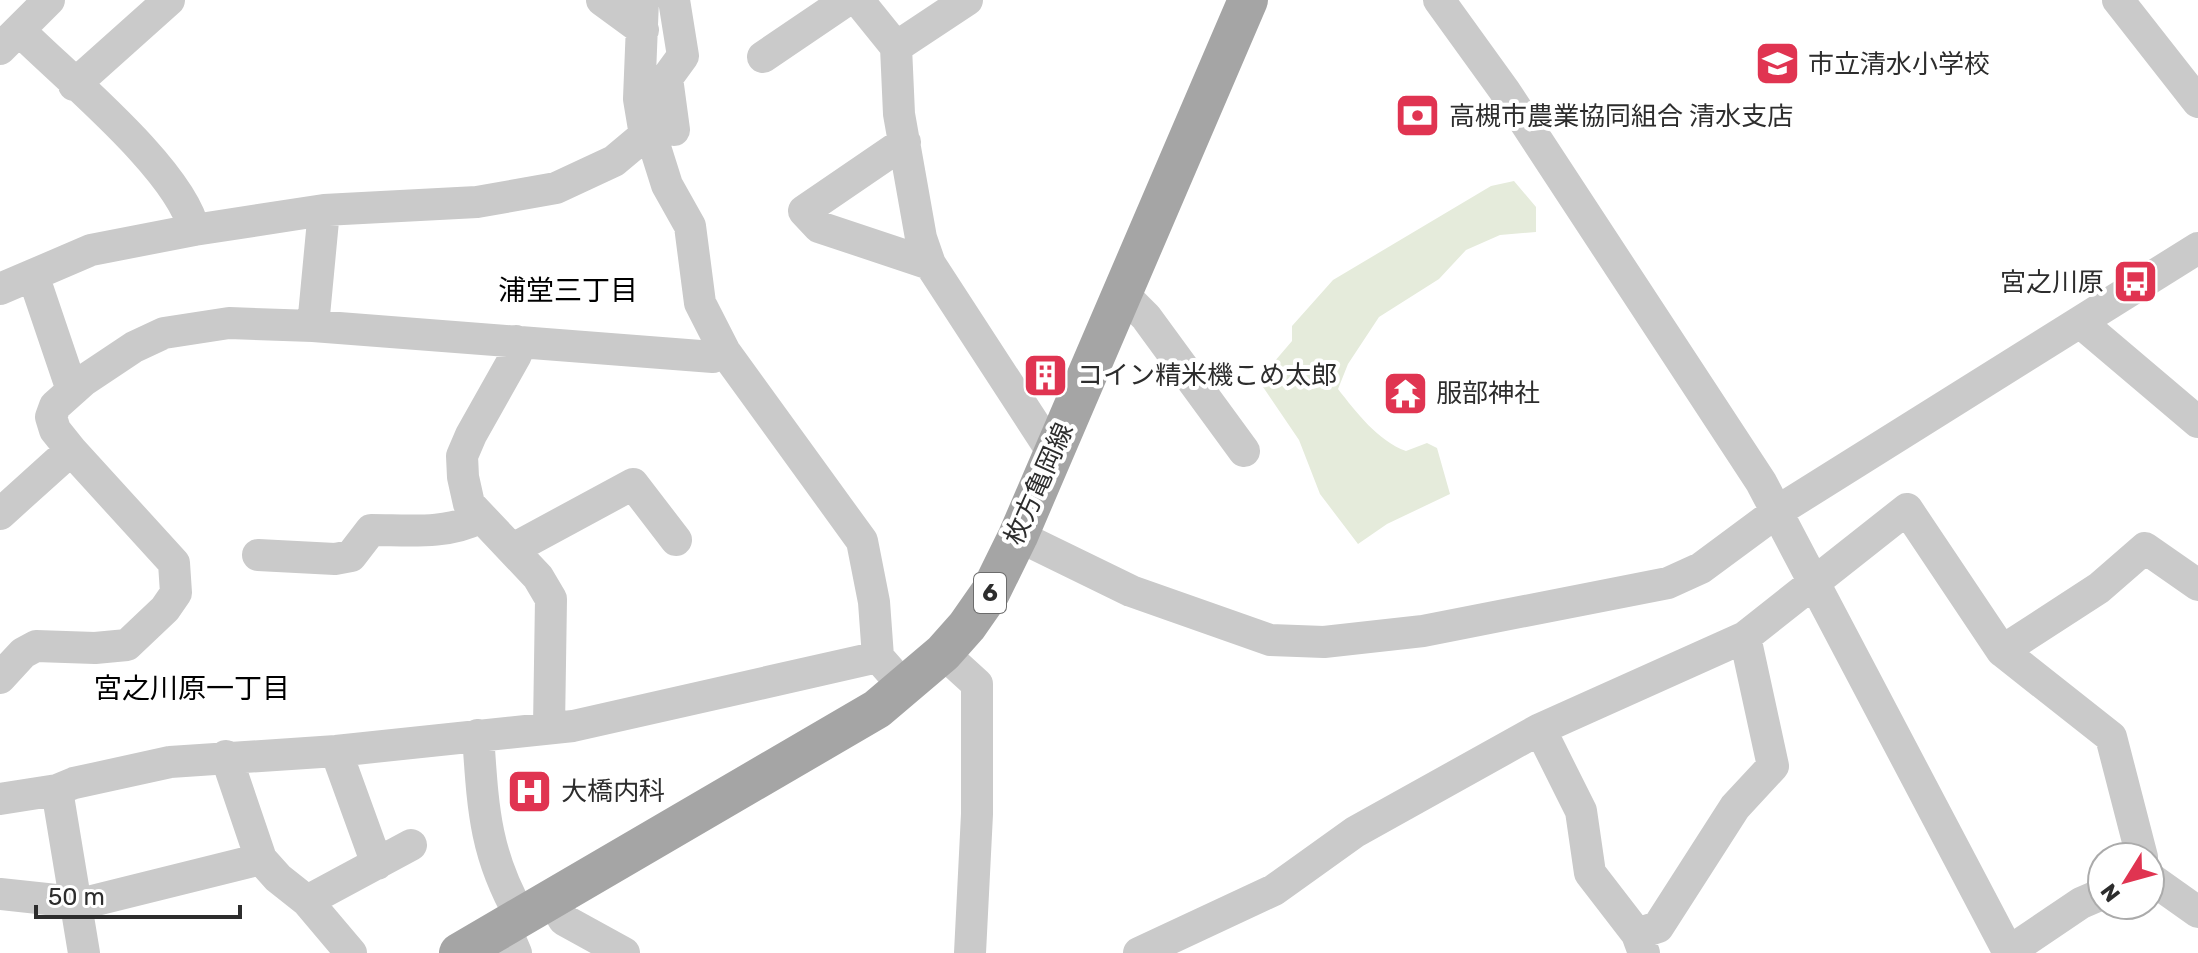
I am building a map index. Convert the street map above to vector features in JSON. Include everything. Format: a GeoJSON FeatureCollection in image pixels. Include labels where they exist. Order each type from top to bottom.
{"type":"FeatureCollection","features":[{"type":"Feature","properties":{"kind":"main road","name":"枚方亀岡線"},"geometry":{"type":"LineString","coordinates":[[459,953],[523,922],[867,715],[943,653],[990,593],[1018,536],[1248,0]]}},
{"type":"Feature","properties":{"kind":"street"},"geometry":{"type":"LineString","coordinates":[[49,0],[10,39],[74,85],[121,127],[170,182],[186,205],[194,230]]}},
{"type":"Feature","properties":{"kind":"street"},"geometry":{"type":"LineString","coordinates":[[74,85],[169,0]]}},
{"type":"Feature","properties":{"kind":"street"},"geometry":{"type":"LineString","coordinates":[[602,0],[643,15],[639,99],[659,132]]}},
{"type":"Feature","properties":{"kind":"street"},"geometry":{"type":"LineString","coordinates":[[674,0],[683,56],[667,78],[655,147],[667,185],[690,226],[700,303],[725,352],[862,541],[871,580],[878,657],[905,687]]}},
{"type":"Feature","properties":{"kind":"street"},"geometry":{"type":"LineString","coordinates":[[763,57],[847,0]]}},
{"type":"Feature","properties":{"kind":"street"},"geometry":{"type":"LineString","coordinates":[[858,0],[896,47],[905,142],[921,238],[930,264],[1053,453]]}},
{"type":"Feature","properties":{"kind":"street"},"geometry":{"type":"LineString","coordinates":[[896,47],[967,0]]}},
{"type":"Feature","properties":{"kind":"street"},"geometry":{"type":"LineString","coordinates":[[1439,0],[1504,90],[1778,511],[2008,953],[2086,901]]}},
{"type":"Feature","properties":{"kind":"street"},"geometry":{"type":"LineString","coordinates":[[2118,0],[2198,102]]}},
{"type":"Feature","properties":{"kind":"street"},"geometry":{"type":"LineString","coordinates":[[0,289],[91,250],[194,230],[324,210],[477,202],[556,188],[614,161],[659,132]]}},
{"type":"Feature","properties":{"kind":"street"},"geometry":{"type":"LineString","coordinates":[[905,142],[804,211],[819,227],[930,264]]}},
{"type":"Feature","properties":{"kind":"street"},"geometry":{"type":"LineString","coordinates":[[313,326],[324,210]]}},
{"type":"Feature","properties":{"kind":"street"},"geometry":{"type":"LineString","coordinates":[[1018,536],[1131,591],[1270,640],[1324,642],[1423,631],[1668,583],[1701,568],[1778,511],[2196,252]]}},
{"type":"Feature","properties":{"kind":"street"},"geometry":{"type":"LineString","coordinates":[[33,275],[72,390]]}},
{"type":"Feature","properties":{"kind":"street"},"geometry":{"type":"LineString","coordinates":[[1122,293],[1146,317],[1244,451]]}},
{"type":"Feature","properties":{"kind":"street"},"geometry":{"type":"LineString","coordinates":[[2080,322],[2198,422]]}},
{"type":"Feature","properties":{"kind":"street"},"geometry":{"type":"LineString","coordinates":[[0,678],[23,653],[36,646],[95,648],[127,645],[165,609],[176,593],[174,563],[71,450],[55,430],[51,417],[55,406],[72,390],[134,347],[164,333],[229,323],[313,326],[713,357],[725,352]]}},
{"type":"Feature","properties":{"kind":"street"},"geometry":{"type":"LineString","coordinates":[[516,341],[516,355],[462,456],[469,504],[538,577],[551,599],[549,727]]}},
{"type":"Feature","properties":{"kind":"street"},"geometry":{"type":"LineString","coordinates":[[0,514],[71,450]]}},
{"type":"Feature","properties":{"kind":"street"},"geometry":{"type":"LineString","coordinates":[[513,549],[633,484],[676,540]]}},
{"type":"Feature","properties":{"kind":"street"},"geometry":{"type":"LineString","coordinates":[[1139,953],[1274,890],[1355,832],[1540,729],[1745,637],[1907,509],[2002,651],[2111,737],[2138,841]]}},
{"type":"Feature","properties":{"kind":"street"},"geometry":{"type":"LineString","coordinates":[[258,555],[335,559],[351,556],[371,530],[437,530],[479,518]]}},
{"type":"Feature","properties":{"kind":"street"},"geometry":{"type":"LineString","coordinates":[[2002,651],[2099,588],[2145,548],[2198,585]]}},
{"type":"Feature","properties":{"kind":"street"},"geometry":{"type":"LineString","coordinates":[[1540,729],[1581,811],[1590,873],[1641,943],[1658,927],[1735,807],[1773,766],[1745,637]]}},
{"type":"Feature","properties":{"kind":"street"},"geometry":{"type":"LineString","coordinates":[[943,653],[977,684],[977,814],[970,953]]}},
{"type":"Feature","properties":{"kind":"street"},"geometry":{"type":"LineString","coordinates":[[0,799],[57,790],[170,762],[336,751],[573,726],[878,657]]}},
{"type":"Feature","properties":{"kind":"street"},"geometry":{"type":"LineString","coordinates":[[478,735],[488,840],[495,866],[523,922],[564,920],[624,953]]}},
{"type":"Feature","properties":{"kind":"street"},"geometry":{"type":"LineString","coordinates":[[336,751],[377,864]]}},
{"type":"Feature","properties":{"kind":"street"},"geometry":{"type":"LineString","coordinates":[[226,756],[261,859],[278,878],[307,901],[351,953]]}},
{"type":"Feature","properties":{"kind":"street"},"geometry":{"type":"LineString","coordinates":[[57,790],[73,903],[84,953]]}},
{"type":"Feature","properties":{"kind":"street"},"geometry":{"type":"LineString","coordinates":[[307,901],[411,845]]}},
{"type":"Feature","properties":{"kind":"street"},"geometry":{"type":"LineString","coordinates":[[0,894],[84,903],[261,859]]}},
{"type":"Feature","properties":{"kind":"street"},"geometry":{"type":"LineString","coordinates":[[2166,889],[2198,912]]}},
{"type":"Feature","properties":{"kind":"green space"},"geometry":{"type":"Polygon","coordinates":[[[1514,181],[1536,207],[1536,232],[1500,235],[1466,250],[1439,279],[1379,317],[1348,364],[1338,389],[1345,398],[1368,425],[1396,446],[1406,451],[1427,443],[1437,448],[1450,494],[1387,524],[1358,544],[1320,494],[1299,440],[1261,384],[1268,369],[1292,341],[1292,326],[1333,280],[1491,186],[1514,181]]]}},
{"type":"Feature","properties":{"kind":"place","name":"市立清水小学校"},"geometry":{"type":"Point","coordinates":[1777,64]}},
{"type":"Feature","properties":{"kind":"place","name":"高槻市農業協同組合 清水支店"},"geometry":{"type":"Point","coordinates":[1418,116]}},
{"type":"Feature","properties":{"kind":"place","name":"宮之川原"},"geometry":{"type":"Point","coordinates":[2135,282]}},
{"type":"Feature","properties":{"kind":"place","name":"コイン精米機こめ太郎"},"geometry":{"type":"Point","coordinates":[1046,375]}},
{"type":"Feature","properties":{"kind":"place","name":"服部神社"},"geometry":{"type":"Point","coordinates":[1405,393]}},
{"type":"Feature","properties":{"kind":"place","name":"大橋内科"},"geometry":{"type":"Point","coordinates":[530,791]}},
{"type":"Feature","properties":{"kind":"district","name":"浦堂三丁目"},"geometry":{"type":"Point","coordinates":[568,290]}},
{"type":"Feature","properties":{"kind":"district","name":"宮之川原一丁目"},"geometry":{"type":"Point","coordinates":[192,688]}}]}
